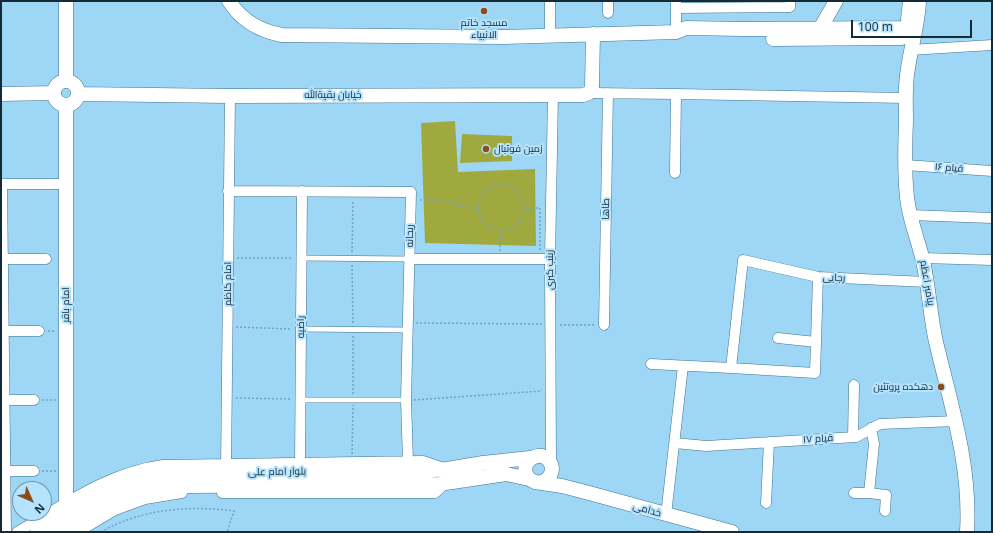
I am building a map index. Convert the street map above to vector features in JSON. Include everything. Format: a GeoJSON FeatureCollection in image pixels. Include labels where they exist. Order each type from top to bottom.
{"type":"FeatureCollection","features":[{"type":"Feature","properties":{"kind":"street"},"geometry":{"type":"LineString","coordinates":[[66,1],[66,81]]}},
{"type":"Feature","properties":{"kind":"street"},"geometry":{"type":"LineString","coordinates":[[229,1],[241,15],[256,27],[282,36],[504,37],[676,32],[686,28],[788,29],[819,33],[902,28],[914,34]]}},
{"type":"Feature","properties":{"kind":"street"},"geometry":{"type":"LineString","coordinates":[[550,1],[550,35]]}},
{"type":"Feature","properties":{"kind":"street"},"geometry":{"type":"LineString","coordinates":[[608,1],[608,13]]}},
{"type":"Feature","properties":{"kind":"street"},"geometry":{"type":"LineString","coordinates":[[676,32],[676,5],[742,4],[790,7],[790,1]]}},
{"type":"Feature","properties":{"kind":"street"},"geometry":{"type":"LineString","coordinates":[[819,33],[836,1]]}},
{"type":"Feature","properties":{"kind":"street"},"geometry":{"type":"LineString","coordinates":[[910,1],[908,19],[914,34]]}},
{"type":"Feature","properties":{"kind":"street","name":"پیامبر اعظم"},"geometry":{"type":"LineString","coordinates":[[919,1],[918,18],[910,50],[906,77],[906,197],[928,282],[935,340],[957,421],[968,502],[967,532]]}},
{"type":"Feature","properties":{"kind":"street"},"geometry":{"type":"LineString","coordinates":[[589,93],[592,88],[593,34]]}},
{"type":"Feature","properties":{"kind":"street"},"geometry":{"type":"LineString","coordinates":[[910,50],[992,45]]}},
{"type":"Feature","properties":{"kind":"street"},"geometry":{"type":"LineString","coordinates":[[66,81],[76,86],[78,94],[76,101],[66,106],[58,103],[54,94],[56,86],[66,81]]}},
{"type":"Feature","properties":{"kind":"street"},"geometry":{"type":"LineString","coordinates":[[589,93],[906,98]]}},
{"type":"Feature","properties":{"kind":"street","name":"خیابان بقیةالله"},"geometry":{"type":"LineString","coordinates":[[78,94],[230,96],[553,95],[589,93]]}},
{"type":"Feature","properties":{"kind":"street","name":"طاها"},"geometry":{"type":"LineString","coordinates":[[604,325],[608,93]]}},
{"type":"Feature","properties":{"kind":"street"},"geometry":{"type":"LineString","coordinates":[[1,94],[54,94]]}},
{"type":"Feature","properties":{"kind":"street"},"geometry":{"type":"LineString","coordinates":[[675,173],[676,94]]}},
{"type":"Feature","properties":{"kind":"street","name":"زینب کبری"},"geometry":{"type":"LineString","coordinates":[[552,466],[550,445],[550,259],[553,95]]}},
{"type":"Feature","properties":{"kind":"street","name":"امام کاظم"},"geometry":{"type":"LineString","coordinates":[[228,479],[227,258],[230,96]]}},
{"type":"Feature","properties":{"kind":"street","name":"امام باقر"},"geometry":{"type":"LineString","coordinates":[[66,106],[66,471],[72,518]]}},
{"type":"Feature","properties":{"kind":"street","name":"قیام ۱۶"},"geometry":{"type":"LineString","coordinates":[[905,165],[992,171]]}},
{"type":"Feature","properties":{"kind":"street"},"geometry":{"type":"LineString","coordinates":[[6,532],[3,471],[2,184],[66,184]]}},
{"type":"Feature","properties":{"kind":"street"},"geometry":{"type":"LineString","coordinates":[[228,191],[411,192],[410,200]]}},
{"type":"Feature","properties":{"kind":"street","name":"راضیه"},"geometry":{"type":"LineString","coordinates":[[300,464],[302,191]]}},
{"type":"Feature","properties":{"kind":"street","name":"ریحانه"},"geometry":{"type":"LineString","coordinates":[[408,462],[406,400],[410,200]]}},
{"type":"Feature","properties":{"kind":"street"},"geometry":{"type":"LineString","coordinates":[[910,215],[992,218]]}},
{"type":"Feature","properties":{"kind":"street"},"geometry":{"type":"LineString","coordinates":[[922,258],[992,260]]}},
{"type":"Feature","properties":{"kind":"street"},"geometry":{"type":"LineString","coordinates":[[2,259],[46,260]]}},
{"type":"Feature","properties":{"kind":"street"},"geometry":{"type":"LineString","coordinates":[[409,259],[550,259]]}},
{"type":"Feature","properties":{"kind":"street","name":"رجایی"},"geometry":{"type":"LineString","coordinates":[[731,368],[743,260],[818,277],[928,282]]}},
{"type":"Feature","properties":{"kind":"street"},"geometry":{"type":"LineString","coordinates":[[651,364],[816,373],[818,277]]}},
{"type":"Feature","properties":{"kind":"street"},"geometry":{"type":"LineString","coordinates":[[2,331],[39,331]]}},
{"type":"Feature","properties":{"kind":"street"},"geometry":{"type":"LineString","coordinates":[[778,338],[816,342]]}},
{"type":"Feature","properties":{"kind":"street"},"geometry":{"type":"LineString","coordinates":[[666,515],[683,366]]}},
{"type":"Feature","properties":{"kind":"street"},"geometry":{"type":"LineString","coordinates":[[853,437],[854,385]]}},
{"type":"Feature","properties":{"kind":"street"},"geometry":{"type":"LineString","coordinates":[[3,400],[34,400]]}},
{"type":"Feature","properties":{"kind":"street","name":"قیام ۱۷"},"geometry":{"type":"LineString","coordinates":[[675,443],[706,446],[853,437],[880,424],[957,421]]}},
{"type":"Feature","properties":{"kind":"street"},"geometry":{"type":"LineString","coordinates":[[869,493],[874,451],[871,428]]}},
{"type":"Feature","properties":{"kind":"street"},"geometry":{"type":"LineString","coordinates":[[766,503],[769,442]]}},
{"type":"Feature","properties":{"kind":"street"},"geometry":{"type":"LineString","coordinates":[[550,445],[532,457],[526,464],[525,472],[535,480],[550,477],[552,466]]}},
{"type":"Feature","properties":{"kind":"street"},"geometry":{"type":"LineString","coordinates":[[532,457],[541,456],[547,458],[562,486]]}},
{"type":"Feature","properties":{"kind":"street","name":"بلوار امام علی"},"geometry":{"type":"LineString","coordinates":[[447,476],[483,463],[532,457]]}},
{"type":"Feature","properties":{"kind":"street"},"geometry":{"type":"LineString","coordinates":[[17,532],[72,518],[99,483],[151,466],[228,479],[300,464],[423,461],[447,476]]}},
{"type":"Feature","properties":{"kind":"street"},"geometry":{"type":"LineString","coordinates":[[3,471],[34,471]]}},
{"type":"Feature","properties":{"kind":"street","name":"بلوار امام علی"},"geometry":{"type":"LineString","coordinates":[[37,532],[152,489],[228,479],[506,474],[535,480]]}},
{"type":"Feature","properties":{"kind":"street","name":"خدامی"},"geometry":{"type":"LineString","coordinates":[[535,480],[666,515],[697,528],[732,532]]}},
{"type":"Feature","properties":{"kind":"street"},"geometry":{"type":"LineString","coordinates":[[854,493],[886,495],[885,511]]}},
{"type":"Feature","properties":{"kind":"street","name":"بلوار امام علی"},"geometry":{"type":"LineString","coordinates":[[59,532],[72,518]]}},
{"type":"Feature","properties":{"kind":"lane"},"geometry":{"type":"LineString","coordinates":[[302,258],[409,259]]}},
{"type":"Feature","properties":{"kind":"lane"},"geometry":{"type":"LineString","coordinates":[[301,329],[408,327]]}},
{"type":"Feature","properties":{"kind":"lane"},"geometry":{"type":"LineString","coordinates":[[300,400],[406,400]]}},
{"type":"Feature","properties":{"kind":"path"},"geometry":{"type":"LineString","coordinates":[[497,184],[511,186],[516,190],[521,195],[524,208],[521,220],[512,228],[501,230],[488,226],[479,216],[478,202],[485,190],[497,184]]}},
{"type":"Feature","properties":{"kind":"path"},"geometry":{"type":"LineString","coordinates":[[410,200],[456,202],[459,207],[478,208]]}},
{"type":"Feature","properties":{"kind":"path"},"geometry":{"type":"LineString","coordinates":[[524,208],[540,208],[539,249],[550,259]]}},
{"type":"Feature","properties":{"kind":"path"},"geometry":{"type":"LineString","coordinates":[[500,259],[501,230]]}},
{"type":"Feature","properties":{"kind":"path"},"geometry":{"type":"LineString","coordinates":[[227,258],[302,258]]}},
{"type":"Feature","properties":{"kind":"path"},"geometry":{"type":"LineString","coordinates":[[408,327],[550,324],[604,325]]}},
{"type":"Feature","properties":{"kind":"path"},"geometry":{"type":"LineString","coordinates":[[228,327],[301,329]]}},
{"type":"Feature","properties":{"kind":"path"},"geometry":{"type":"LineString","coordinates":[[39,331],[66,331]]}},
{"type":"Feature","properties":{"kind":"path"},"geometry":{"type":"LineString","coordinates":[[406,400],[550,391]]}},
{"type":"Feature","properties":{"kind":"path"},"geometry":{"type":"LineString","coordinates":[[228,398],[300,400]]}},
{"type":"Feature","properties":{"kind":"path"},"geometry":{"type":"LineString","coordinates":[[34,400],[66,400]]}},
{"type":"Feature","properties":{"kind":"path"},"geometry":{"type":"LineString","coordinates":[[34,471],[66,471]]}},
{"type":"Feature","properties":{"kind":"path"},"geometry":{"type":"LineString","coordinates":[[101,532],[119,522],[149,514],[177,508],[208,508],[234,511],[227,532]]}},
{"type":"Feature","properties":{"kind":"green space"},"geometry":{"type":"Polygon","coordinates":[[[455,121],[458,172],[535,169],[536,246],[425,243],[421,123],[455,121]]]}},
{"type":"Feature","properties":{"kind":"green space","name":"زمین فوتبال"},"geometry":{"type":"Polygon","coordinates":[[[462,134],[512,136],[512,161],[460,163],[462,134]]]}},
{"type":"Feature","properties":{"kind":"place","name":"مسجد خاتم الانبیاء"},"geometry":{"type":"Point","coordinates":[484,11]}},
{"type":"Feature","properties":{"kind":"place","name":"زمین فوتبال"},"geometry":{"type":"Point","coordinates":[486,149]}},
{"type":"Feature","properties":{"kind":"place","name":"دهکده پروتئین"},"geometry":{"type":"Point","coordinates":[941,387]}}]}
